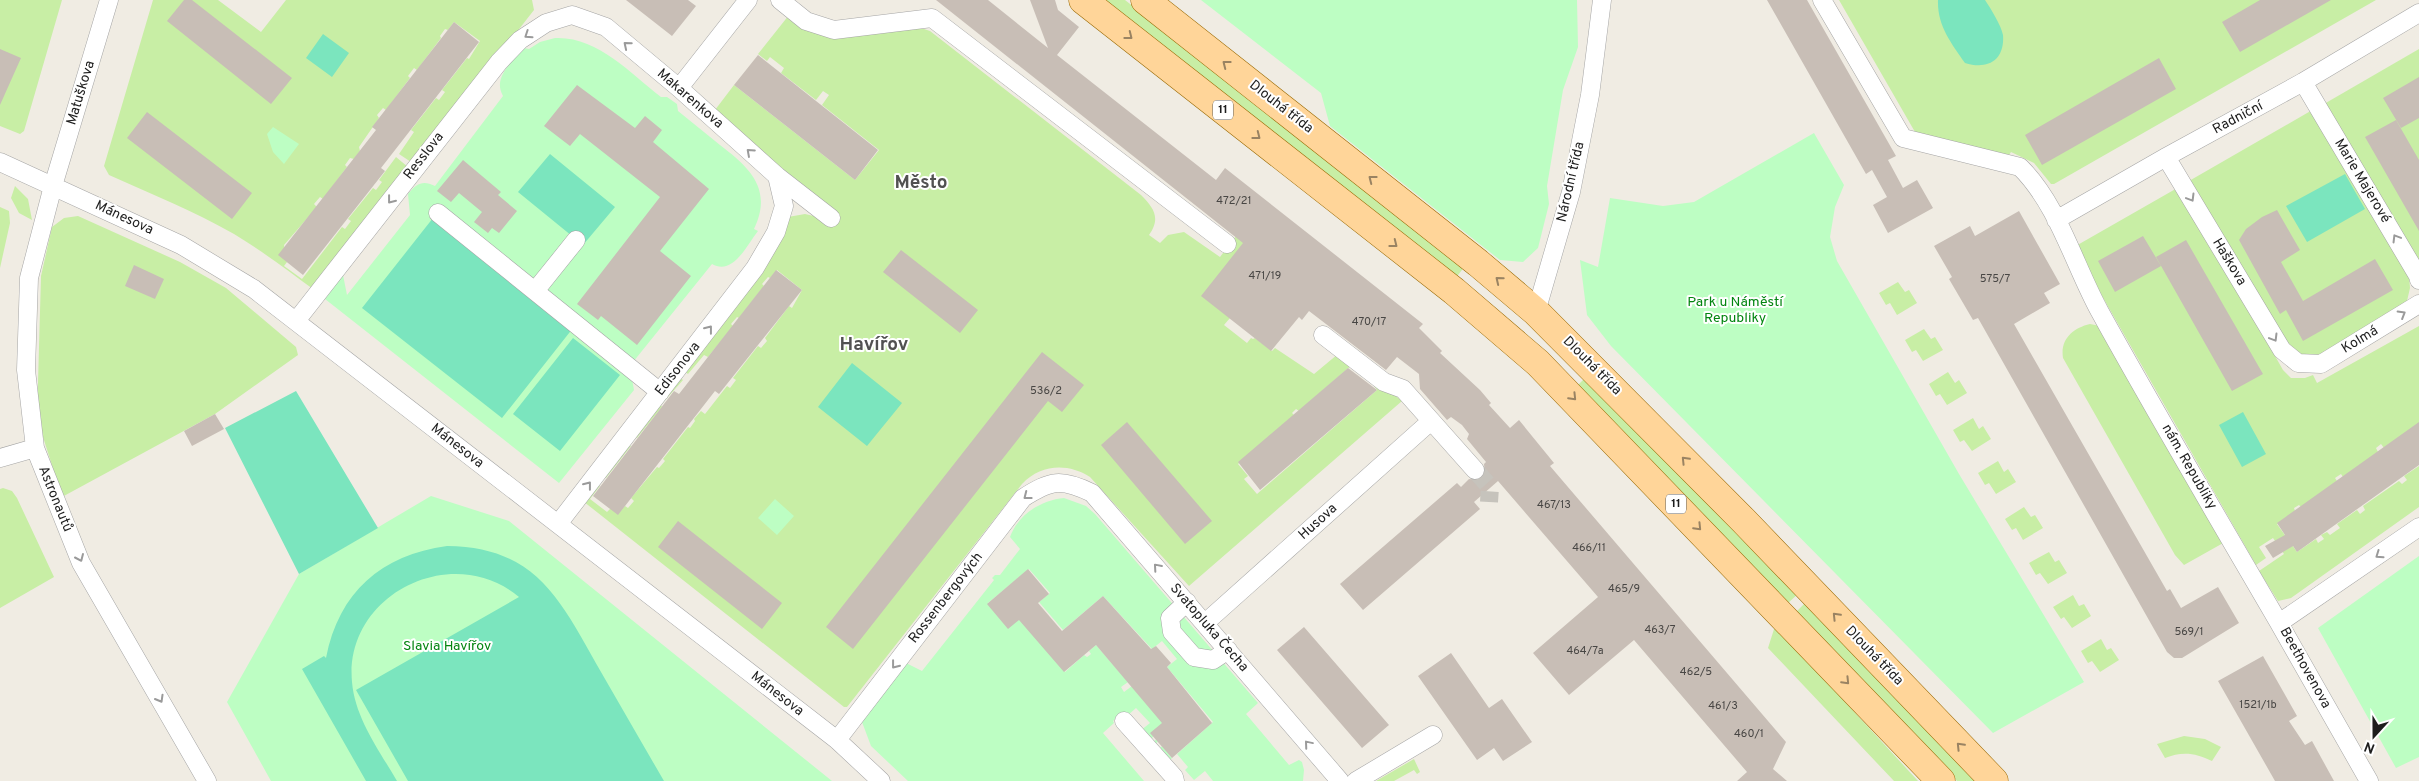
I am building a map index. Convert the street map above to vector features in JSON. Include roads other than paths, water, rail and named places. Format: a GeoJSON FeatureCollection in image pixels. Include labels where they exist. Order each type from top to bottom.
{"type":"FeatureCollection","features":[{"type":"Feature","properties":{"kind":"main road","name":"11"},"geometry":{"type":"LineString","coordinates":[[1084,0],[1454,291],[1538,363],[1779,610],[1941,781]]}},
{"type":"Feature","properties":{"kind":"main road","name":"Dlouhá třída"},"geometry":{"type":"LineString","coordinates":[[1145,0],[1493,275],[1536,312],[1744,520],[1994,781]]}},
{"type":"Feature","properties":{"kind":"main road","name":"Národní třída"},"geometry":{"type":"LineString","coordinates":[[1536,312],[1538,363]]}},
{"type":"Feature","properties":{"kind":"street","name":"Matuškova"},"geometry":{"type":"LineString","coordinates":[[53,186],[109,0]]}},
{"type":"Feature","properties":{"kind":"street"},"geometry":{"type":"LineString","coordinates":[[679,88],[748,0]]}},
{"type":"Feature","properties":{"kind":"street"},"geometry":{"type":"LineString","coordinates":[[780,0],[806,21],[834,30],[932,18],[1227,244]]}},
{"type":"Feature","properties":{"kind":"street","name":"Národní třída"},"geometry":{"type":"LineString","coordinates":[[1536,312],[1571,192],[1590,95],[1602,0]]}},
{"type":"Feature","properties":{"kind":"street","name":"nám. Republiky"},"geometry":{"type":"LineString","coordinates":[[1822,0],[1903,138],[2020,167],[2030,178],[2056,220],[2099,310],[2279,623]]}},
{"type":"Feature","properties":{"kind":"street","name":"Radniční"},"geometry":{"type":"LineString","coordinates":[[2056,220],[2303,82],[2419,13]]}},
{"type":"Feature","properties":{"kind":"street","name":"Makarenkova"},"geometry":{"type":"LineString","coordinates":[[572,15],[606,27],[679,88],[777,176],[831,218]]}},
{"type":"Feature","properties":{"kind":"street","name":"Resslova"},"geometry":{"type":"LineString","coordinates":[[296,322],[499,62],[520,40],[546,23],[572,15]]}},
{"type":"Feature","properties":{"kind":"street","name":"Marie Majerové"},"geometry":{"type":"LineString","coordinates":[[2303,82],[2419,280]]}},
{"type":"Feature","properties":{"kind":"street","name":"Haškova"},"geometry":{"type":"LineString","coordinates":[[2166,157],[2282,350],[2298,363]]}},
{"type":"Feature","properties":{"kind":"street","name":"Mánesova"},"geometry":{"type":"LineString","coordinates":[[0,162],[181,244],[254,289],[837,740],[881,781]]}},
{"type":"Feature","properties":{"kind":"street","name":"Edisonova"},"geometry":{"type":"LineString","coordinates":[[558,524],[755,268],[776,232],[784,206],[777,176]]}},
{"type":"Feature","properties":{"kind":"street","name":"Astronautů"},"geometry":{"type":"LineString","coordinates":[[53,186],[29,278],[26,370],[35,448],[81,563],[207,781]]}},
{"type":"Feature","properties":{"kind":"street"},"geometry":{"type":"LineString","coordinates":[[438,213],[660,392]]}},
{"type":"Feature","properties":{"kind":"street"},"geometry":{"type":"LineString","coordinates":[[535,291],[576,240]]}},
{"type":"Feature","properties":{"kind":"street","name":"Kolmá"},"geometry":{"type":"LineString","coordinates":[[2298,363],[2321,364],[2419,304]]}},
{"type":"Feature","properties":{"kind":"street"},"geometry":{"type":"LineString","coordinates":[[1323,335],[1384,382],[1403,389],[1475,470]]}},
{"type":"Feature","properties":{"kind":"street","name":"Husova"},"geometry":{"type":"LineString","coordinates":[[1205,623],[1431,421]]}},
{"type":"Feature","properties":{"kind":"street"},"geometry":{"type":"LineString","coordinates":[[0,458],[35,448]]}},
{"type":"Feature","properties":{"kind":"street","name":"Svatopluka Čecha"},"geometry":{"type":"LineString","coordinates":[[1072,483],[1092,493],[1340,781]]}},
{"type":"Feature","properties":{"kind":"street","name":"Rossenbergových"},"geometry":{"type":"LineString","coordinates":[[837,740],[1023,498],[1045,484],[1072,483]]}},
{"type":"Feature","properties":{"kind":"street","name":"Beethovenova"},"geometry":{"type":"LineString","coordinates":[[2369,781],[2279,623],[2419,527]]}},
{"type":"Feature","properties":{"kind":"street"},"geometry":{"type":"LineString","coordinates":[[1187,602],[1170,618],[1172,632],[1194,657],[1213,660],[1228,650]]}},
{"type":"Feature","properties":{"kind":"street"},"geometry":{"type":"LineString","coordinates":[[1124,721],[1174,777],[1175,781]]}},
{"type":"Feature","properties":{"kind":"street"},"geometry":{"type":"LineString","coordinates":[[1356,781],[1433,735]]}},
{"type":"Feature","properties":{"kind":"tunnel"},"geometry":{"type":"LineString","coordinates":[[1475,470],[1490,487],[1489,502]]}},
{"type":"Feature","properties":{"kind":"district","name":"Město"},"geometry":{"type":"Point","coordinates":[921,183]}},
{"type":"Feature","properties":{"kind":"district","name":"Havířov"},"geometry":{"type":"Point","coordinates":[874,345]}},
{"type":"Feature","properties":{"kind":"park label","name":"Park u Náměstí Republiky"},"geometry":{"type":"Point","coordinates":[1735,310]}},
{"type":"Feature","properties":{"kind":"park label","name":"Slavia Havířov"},"geometry":{"type":"Point","coordinates":[447,646]}}]}
